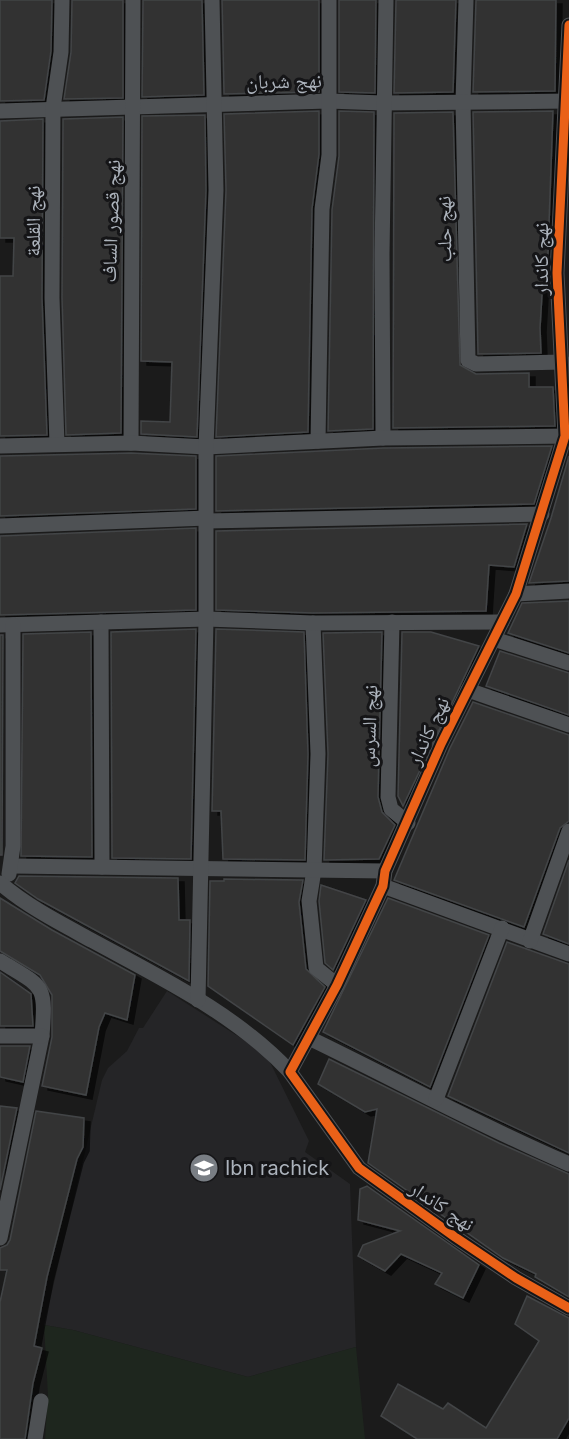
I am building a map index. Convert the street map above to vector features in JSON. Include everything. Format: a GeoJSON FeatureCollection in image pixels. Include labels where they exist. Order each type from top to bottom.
{"type":"FeatureCollection","features":[{"type":"Feature","properties":{"kind":"street","name":"نهج القلعة"},"geometry":{"type":"LineString","coordinates":[[57,444],[52,298],[53,108],[61,52],[62,0]]}},
{"type":"Feature","properties":{"kind":"street","name":"نهج قصور الساف"},"geometry":{"type":"LineString","coordinates":[[131,443],[130,296],[134,200],[133,0]]}},
{"type":"Feature","properties":{"kind":"street"},"geometry":{"type":"LineString","coordinates":[[198,1000],[206,619],[206,447],[216,189],[212,0]]}},
{"type":"Feature","properties":{"kind":"street"},"geometry":{"type":"LineString","coordinates":[[318,441],[322,209],[329,155],[329,0]]}},
{"type":"Feature","properties":{"kind":"street"},"geometry":{"type":"LineString","coordinates":[[383,438],[383,103],[386,0]]}},
{"type":"Feature","properties":{"kind":"street","name":"نهج حلب"},"geometry":{"type":"LineString","coordinates":[[466,0],[463,101],[468,360],[476,364],[563,362]]}},
{"type":"Feature","properties":{"kind":"street","name":"نهج كاندار"},"geometry":{"type":"LineString","coordinates":[[569,25],[563,273],[565,331],[563,362],[567,436],[516,594],[468,690],[337,985],[290,1072],[338,1141],[372,1179],[516,1278],[569,1308]]}},
{"type":"Feature","properties":{"kind":"street","name":"نهج شربان"},"geometry":{"type":"LineString","coordinates":[[0,111],[214,103],[568,101]]}},
{"type":"Feature","properties":{"kind":"street"},"geometry":{"type":"LineString","coordinates":[[0,446],[131,443],[206,447],[383,438],[567,436]]}},
{"type":"Feature","properties":{"kind":"street"},"geometry":{"type":"LineString","coordinates":[[0,526],[207,519],[542,514]]}},
{"type":"Feature","properties":{"kind":"street"},"geometry":{"type":"LineString","coordinates":[[516,594],[569,591]]}},
{"type":"Feature","properties":{"kind":"street"},"geometry":{"type":"LineString","coordinates":[[290,1072],[271,1051],[198,1000],[26,904],[2,885],[12,866],[7,625],[206,619],[314,623],[502,622]]}},
{"type":"Feature","properties":{"kind":"street"},"geometry":{"type":"LineString","coordinates":[[101,622],[102,867]]}},
{"type":"Feature","properties":{"kind":"street","name":"نهج السرس"},"geometry":{"type":"LineString","coordinates":[[392,622],[388,797],[391,810],[408,822]]}},
{"type":"Feature","properties":{"kind":"street"},"geometry":{"type":"LineString","coordinates":[[314,623],[318,754],[314,870],[309,900],[314,963],[319,972],[337,985]]}},
{"type":"Feature","properties":{"kind":"street"},"geometry":{"type":"LineString","coordinates":[[494,639],[569,663]]}},
{"type":"Feature","properties":{"kind":"street"},"geometry":{"type":"LineString","coordinates":[[468,690],[569,725]]}},
{"type":"Feature","properties":{"kind":"street"},"geometry":{"type":"LineString","coordinates":[[530,940],[569,831]]}},
{"type":"Feature","properties":{"kind":"street"},"geometry":{"type":"LineString","coordinates":[[12,866],[314,870],[384,879],[569,954]]}},
{"type":"Feature","properties":{"kind":"street"},"geometry":{"type":"LineString","coordinates":[[436,1099],[502,928]]}},
{"type":"Feature","properties":{"kind":"street"},"geometry":{"type":"LineString","coordinates":[[0,961],[40,987],[44,1004],[42,1036],[0,1238]]}},
{"type":"Feature","properties":{"kind":"street"},"geometry":{"type":"LineString","coordinates":[[0,1035],[42,1036]]}},
{"type":"Feature","properties":{"kind":"street"},"geometry":{"type":"LineString","coordinates":[[309,1038],[436,1099],[503,1136],[569,1164]]}},
{"type":"Feature","properties":{"kind":"street"},"geometry":{"type":"LineString","coordinates":[[35,1439],[41,1401]]}},
{"type":"Feature","properties":{"kind":"shaded area","name":"Ibn rachick"},"geometry":{"type":"Polygon","coordinates":[[[167,991],[266,1054],[309,1141],[305,1152],[350,1184],[356,1347],[248,1377],[73,1330],[44,1325],[102,1080],[108,1068],[127,1051],[139,1028],[143,1028],[167,991]]]}},
{"type":"Feature","properties":{"kind":"shaded area"},"geometry":{"type":"Polygon","coordinates":[[[44,1325],[73,1330],[248,1377],[356,1347],[365,1439],[45,1439],[48,1396],[44,1325]]]}},
{"type":"Feature","properties":{"kind":"building"},"geometry":{"type":"Polygon","coordinates":[[[0,0],[52,0],[51,51],[44,100],[0,101],[0,0]]]}},
{"type":"Feature","properties":{"kind":"building"},"geometry":{"type":"Polygon","coordinates":[[[72,0],[123,0],[123,98],[64,99],[71,52],[72,0]]]}},
{"type":"Feature","properties":{"kind":"building"},"geometry":{"type":"Polygon","coordinates":[[[143,0],[202,0],[204,95],[142,97],[143,0]]]}},
{"type":"Feature","properties":{"kind":"building"},"geometry":{"type":"Polygon","coordinates":[[[222,0],[319,0],[319,92],[224,94],[222,0]]]}},
{"type":"Feature","properties":{"kind":"building"},"geometry":{"type":"Polygon","coordinates":[[[339,0],[376,0],[375,93],[339,92],[339,0]]]}},
{"type":"Feature","properties":{"kind":"building"},"geometry":{"type":"Polygon","coordinates":[[[396,0],[456,0],[453,92],[394,93],[396,0]]]}},
{"type":"Feature","properties":{"kind":"building"},"geometry":{"type":"Polygon","coordinates":[[[476,0],[556,0],[555,91],[473,92],[476,0]]]}},
{"type":"Feature","properties":{"kind":"building"},"geometry":{"type":"Polygon","coordinates":[[[319,111],[319,154],[312,209],[308,432],[216,437],[226,190],[224,114],[319,111]]]}},
{"type":"Feature","properties":{"kind":"building"},"geometry":{"type":"Polygon","coordinates":[[[339,111],[374,112],[373,429],[328,431],[332,210],[339,156],[339,111]]]}},
{"type":"Feature","properties":{"kind":"building"},"geometry":{"type":"Polygon","coordinates":[[[553,111],[548,253],[543,278],[540,328],[541,353],[478,354],[473,112],[553,111]]]}},
{"type":"Feature","properties":{"kind":"building"},"geometry":{"type":"Polygon","coordinates":[[[453,112],[460,365],[476,374],[529,373],[529,387],[553,387],[555,426],[393,428],[394,113],[453,112]]]}},
{"type":"Feature","properties":{"kind":"building"},"geometry":{"type":"Polygon","coordinates":[[[205,115],[206,190],[197,437],[141,434],[141,421],[170,422],[172,362],[141,361],[142,116],[205,115]]]}},
{"type":"Feature","properties":{"kind":"building"},"geometry":{"type":"Polygon","coordinates":[[[123,117],[121,433],[66,435],[62,298],[63,119],[123,117]]]}},
{"type":"Feature","properties":{"kind":"building"},"geometry":{"type":"Polygon","coordinates":[[[43,119],[42,298],[47,435],[0,436],[0,276],[13,276],[14,238],[0,238],[0,121],[43,119]]]}},
{"type":"Feature","properties":{"kind":"building"},"geometry":{"type":"Polygon","coordinates":[[[552,446],[534,504],[216,511],[216,456],[383,448],[552,446]]]}},
{"type":"Feature","properties":{"kind":"building"},"geometry":{"type":"Polygon","coordinates":[[[131,453],[196,456],[196,509],[0,516],[0,456],[131,453]]]}},
{"type":"Feature","properties":{"kind":"building"},"geometry":{"type":"Polygon","coordinates":[[[569,456],[569,581],[529,583],[551,518],[569,456]]]}},
{"type":"Feature","properties":{"kind":"building"},"geometry":{"type":"Polygon","coordinates":[[[527,524],[514,567],[489,565],[486,611],[313,613],[216,610],[216,531],[527,524]]]}},
{"type":"Feature","properties":{"kind":"building"},"geometry":{"type":"Polygon","coordinates":[[[196,528],[196,610],[0,615],[0,536],[196,528]]]}},
{"type":"Feature","properties":{"kind":"building"},"geometry":{"type":"Polygon","coordinates":[[[569,601],[569,653],[508,633],[522,603],[569,601]]]}},
{"type":"Feature","properties":{"kind":"building"},"geometry":{"type":"Polygon","coordinates":[[[196,629],[191,859],[112,858],[111,632],[196,629]]]}},
{"type":"Feature","properties":{"kind":"building"},"geometry":{"type":"Polygon","coordinates":[[[216,629],[304,632],[308,754],[305,860],[223,859],[221,811],[212,811],[216,629]]]}},
{"type":"Feature","properties":{"kind":"building"},"geometry":{"type":"Polygon","coordinates":[[[91,632],[92,857],[21,856],[23,634],[91,632]]]}},
{"type":"Feature","properties":{"kind":"building"},"geometry":{"type":"Polygon","coordinates":[[[382,632],[378,797],[382,812],[395,825],[379,859],[324,860],[328,754],[323,633],[382,632]]]}},
{"type":"Feature","properties":{"kind":"building"},"geometry":{"type":"Polygon","coordinates":[[[402,632],[431,632],[479,646],[403,806],[398,796],[402,632]]]}},
{"type":"Feature","properties":{"kind":"building"},"geometry":{"type":"Polygon","coordinates":[[[0,635],[3,635],[2,855],[0,855],[0,635]]]}},
{"type":"Feature","properties":{"kind":"building"},"geometry":{"type":"Polygon","coordinates":[[[500,651],[569,673],[569,715],[486,686],[500,651]]]}},
{"type":"Feature","properties":{"kind":"building"},"geometry":{"type":"Polygon","coordinates":[[[473,702],[569,735],[569,821],[560,828],[524,927],[394,880],[450,748],[473,702]]]}},
{"type":"Feature","properties":{"kind":"building"},"geometry":{"type":"Polygon","coordinates":[[[569,860],[569,944],[543,934],[569,860]]]}},
{"type":"Feature","properties":{"kind":"building"},"geometry":{"type":"Polygon","coordinates":[[[19,876],[178,878],[179,920],[190,920],[189,981],[38,899],[15,883],[19,876]]]}},
{"type":"Feature","properties":{"kind":"building"},"geometry":{"type":"Polygon","coordinates":[[[224,879],[303,880],[299,902],[306,969],[325,987],[293,1045],[208,986],[210,881],[224,881],[224,879]]]}},
{"type":"Feature","properties":{"kind":"building"},"geometry":{"type":"Polygon","coordinates":[[[321,885],[366,900],[333,970],[325,963],[319,901],[321,885]]]}},
{"type":"Feature","properties":{"kind":"building"},"geometry":{"type":"Polygon","coordinates":[[[0,898],[52,930],[135,975],[127,1020],[105,1013],[99,1027],[86,1095],[42,1086],[52,1037],[52,995],[40,975],[0,951],[0,898]]]}},
{"type":"Feature","properties":{"kind":"building"},"geometry":{"type":"Polygon","coordinates":[[[388,898],[489,935],[430,1087],[323,1032],[388,898]]]}},
{"type":"Feature","properties":{"kind":"building"},"geometry":{"type":"Polygon","coordinates":[[[507,942],[569,964],[569,1153],[448,1096],[507,942]]]}},
{"type":"Feature","properties":{"kind":"building"},"geometry":{"type":"Polygon","coordinates":[[[0,972],[31,994],[33,1026],[0,1026],[0,972]]]}},
{"type":"Feature","properties":{"kind":"building"},"geometry":{"type":"Polygon","coordinates":[[[0,1046],[30,1046],[23,1082],[0,1077],[0,1046]]]}},
{"type":"Feature","properties":{"kind":"building"},"geometry":{"type":"Polygon","coordinates":[[[329,1059],[499,1143],[569,1174],[569,1297],[535,1277],[536,1274],[503,1258],[368,1163],[377,1109],[365,1112],[318,1084],[329,1059]]]}},
{"type":"Feature","properties":{"kind":"building"},"geometry":{"type":"Polygon","coordinates":[[[0,1106],[17,1108],[0,1190],[0,1106]]]}},
{"type":"Feature","properties":{"kind":"building"},"geometry":{"type":"Polygon","coordinates":[[[36,1111],[84,1118],[83,1147],[77,1159],[47,1277],[34,1346],[42,1348],[33,1383],[25,1439],[0,1439],[0,1302],[7,1270],[0,1270],[0,1248],[7,1245],[10,1240],[36,1111]]]}},
{"type":"Feature","properties":{"kind":"building"},"geometry":{"type":"Polygon","coordinates":[[[367,1186],[479,1265],[463,1298],[435,1284],[442,1273],[401,1254],[385,1271],[358,1256],[363,1245],[400,1231],[358,1220],[360,1189],[367,1186]]]}},
{"type":"Feature","properties":{"kind":"building"},"geometry":{"type":"Polygon","coordinates":[[[527,1296],[569,1318],[569,1418],[557,1439],[417,1439],[381,1416],[398,1384],[443,1409],[448,1403],[486,1428],[539,1341],[515,1324],[527,1296]]]}},
{"type":"Feature","properties":{"kind":"cycle path"},"geometry":{"type":"LineString","coordinates":[[569,25],[557,273],[565,436],[516,594],[441,744],[385,871],[383,886],[337,985],[290,1072],[359,1168],[516,1278],[569,1308]]}},
{"type":"Feature","properties":{"kind":"place","name":"Ibn rachick"},"geometry":{"type":"Point","coordinates":[204,1168]}}]}
